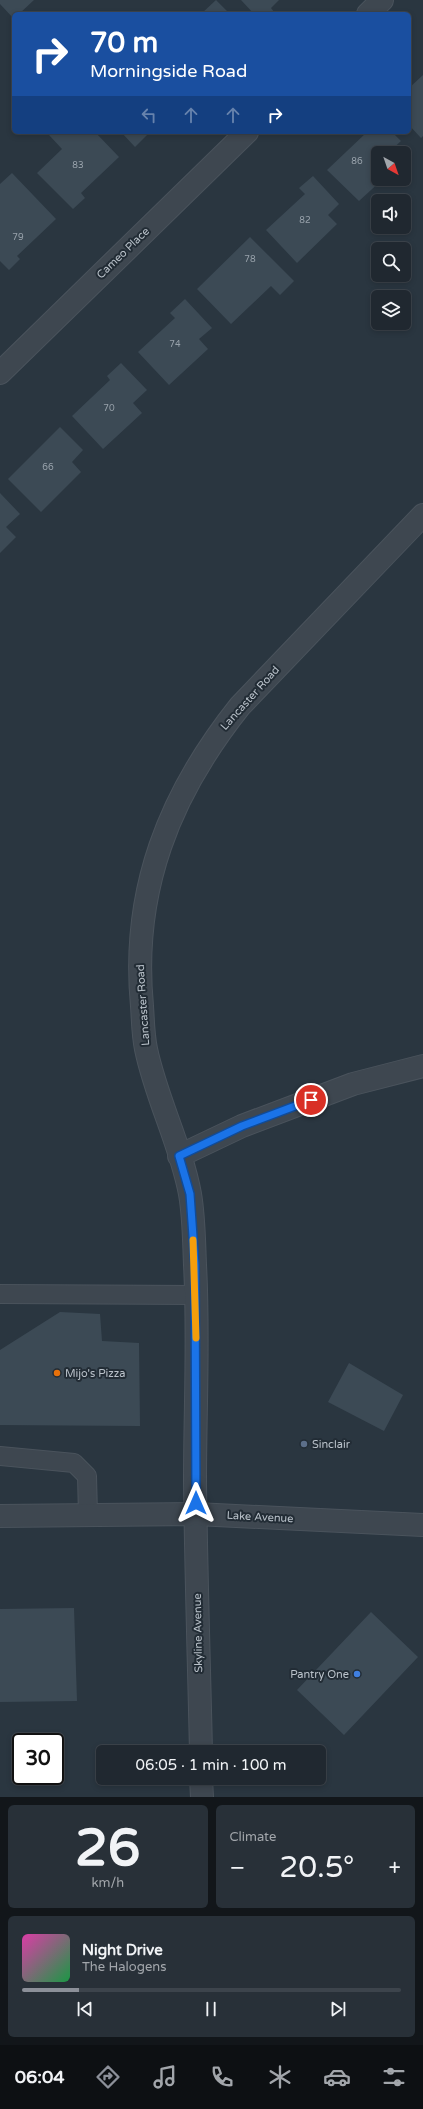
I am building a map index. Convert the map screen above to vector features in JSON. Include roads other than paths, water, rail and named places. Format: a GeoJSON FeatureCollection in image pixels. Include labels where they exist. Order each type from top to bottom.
{"type":"FeatureCollection","features":[{"type":"Feature","properties":{"kind":"street"},"geometry":{"type":"LineString","coordinates":[[370,12],[382,0]]}},
{"type":"Feature","properties":{"kind":"street","name":"Cameo Place"},"geometry":{"type":"LineString","coordinates":[[0,373],[245,134]]}},
{"type":"Feature","properties":{"kind":"street","name":"Lancaster Road"},"geometry":{"type":"LineString","coordinates":[[196,1514],[196,1295],[190,1194],[146,1049],[139,981],[141,938],[147,896],[157,854],[172,814],[191,776],[213,739],[240,706],[423,515]]}},
{"type":"Feature","properties":{"kind":"street"},"geometry":{"type":"LineString","coordinates":[[179,1156],[242,1126],[346,1087],[423,1066]]}},
{"type":"Feature","properties":{"kind":"street","name":"Lake Avenue"},"geometry":{"type":"LineString","coordinates":[[0,1516],[196,1514],[423,1525]]}},
{"type":"Feature","properties":{"kind":"street","name":"Skyline Avenue"},"geometry":{"type":"LineString","coordinates":[[196,1514],[201,1745]]}},
{"type":"Feature","properties":{"kind":"lane"},"geometry":{"type":"LineString","coordinates":[[0,1294],[196,1295]]}},
{"type":"Feature","properties":{"kind":"lane"},"geometry":{"type":"LineString","coordinates":[[0,1456],[74,1463],[87,1476],[88,1515]]}},
{"type":"Feature","properties":{"kind":"place","name":"Mijo's Pizza"},"geometry":{"type":"Point","coordinates":[57,1373]}},
{"type":"Feature","properties":{"kind":"place","name":"Sinclair"},"geometry":{"type":"Point","coordinates":[304,1444]}},
{"type":"Feature","properties":{"kind":"place","name":"Pantry One"},"geometry":{"type":"Point","coordinates":[357,1674]}}]}
